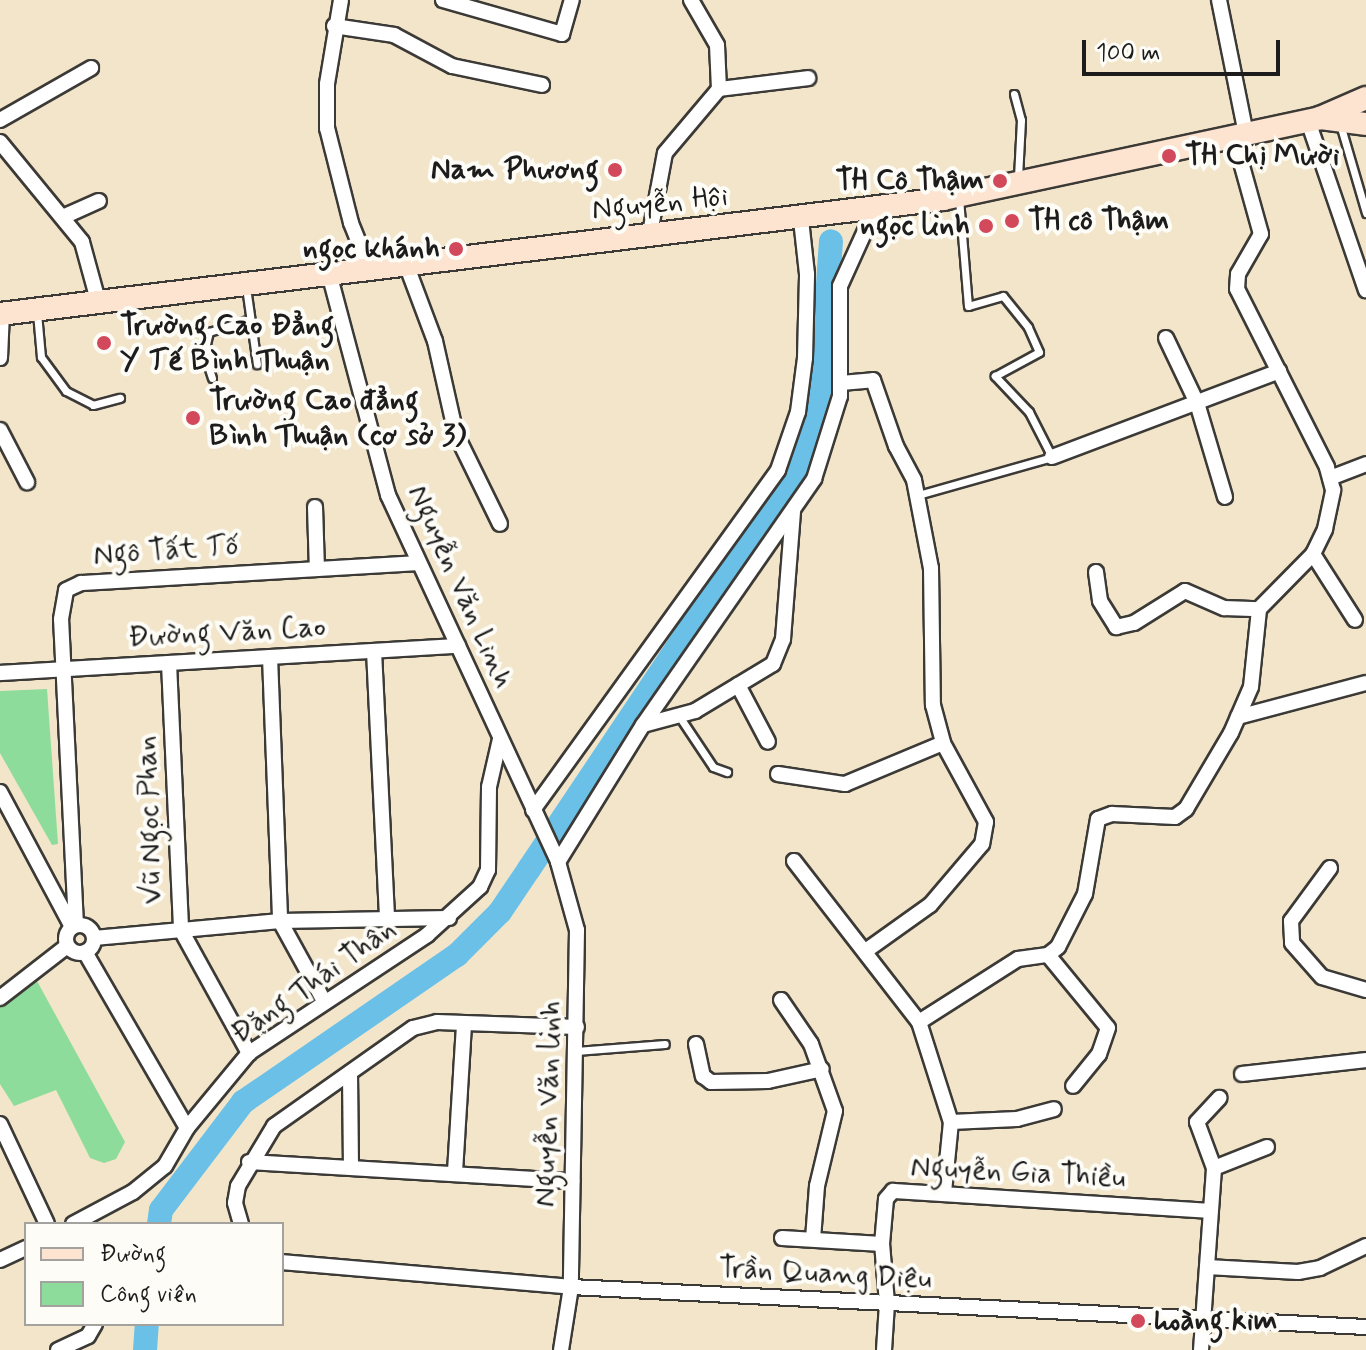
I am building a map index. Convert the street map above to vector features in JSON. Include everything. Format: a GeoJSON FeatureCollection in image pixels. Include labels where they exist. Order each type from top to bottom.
{"type":"FeatureCollection","features":[{"type":"Feature","properties":{"kind":"street"},"geometry":{"type":"LineString","coordinates":[[341,0],[334,26],[327,84],[331,155],[370,270]]}},
{"type":"Feature","properties":{"kind":"street"},"geometry":{"type":"LineString","coordinates":[[443,0],[562,34],[572,0]]}},
{"type":"Feature","properties":{"kind":"street"},"geometry":{"type":"LineString","coordinates":[[919,1022],[1018,959],[1048,955],[1081,907],[1098,819],[1112,814],[1180,814],[1238,717],[1255,670],[1253,630],[1259,609],[1313,554],[1331,509],[1330,478],[1237,289],[1238,274],[1260,243],[1261,234],[1240,136],[1219,0]]}},
{"type":"Feature","properties":{"kind":"street"},"geometry":{"type":"LineString","coordinates":[[650,233],[665,153],[719,89],[717,45],[696,2]]}},
{"type":"Feature","properties":{"kind":"street"},"geometry":{"type":"LineString","coordinates":[[334,26],[394,35],[452,66],[542,85]]}},
{"type":"Feature","properties":{"kind":"street"},"geometry":{"type":"LineString","coordinates":[[0,120],[91,68]]}},
{"type":"Feature","properties":{"kind":"street"},"geometry":{"type":"LineString","coordinates":[[719,89],[808,78]]}},
{"type":"Feature","properties":{"kind":"street","name":"Nguyễn Hội"},"geometry":{"type":"LineString","coordinates":[[1322,120],[1362,98]]}},
{"type":"Feature","properties":{"kind":"street"},"geometry":{"type":"LineString","coordinates":[[1322,120],[1366,290]]}},
{"type":"Feature","properties":{"kind":"street","name":"Nguyễn Hội"},"geometry":{"type":"LineString","coordinates":[[1,314],[330,277],[406,264],[650,233],[801,220],[959,196],[1322,120],[1366,124]]}},
{"type":"Feature","properties":{"kind":"street"},"geometry":{"type":"LineString","coordinates":[[0,142],[65,216],[90,258],[99,304]]}},
{"type":"Feature","properties":{"kind":"street"},"geometry":{"type":"LineString","coordinates":[[65,216],[99,201]]}},
{"type":"Feature","properties":{"kind":"street"},"geometry":{"type":"LineString","coordinates":[[558,862],[643,725],[814,479],[841,383],[840,286],[848,258],[875,209]]}},
{"type":"Feature","properties":{"kind":"street"},"geometry":{"type":"LineString","coordinates":[[533,810],[778,470],[798,412],[805,358],[807,274],[801,220]]}},
{"type":"Feature","properties":{"kind":"street"},"geometry":{"type":"LineString","coordinates":[[406,264],[435,341],[459,441],[500,524]]}},
{"type":"Feature","properties":{"kind":"street","name":"Nguyễn Văn Linh"},"geometry":{"type":"LineString","coordinates":[[330,277],[388,495],[416,563],[558,862]]}},
{"type":"Feature","properties":{"kind":"street"},"geometry":{"type":"LineString","coordinates":[[0,358],[1,314]]}},
{"type":"Feature","properties":{"kind":"street"},"geometry":{"type":"LineString","coordinates":[[1166,338],[1197,403],[1225,497]]}},
{"type":"Feature","properties":{"kind":"street"},"geometry":{"type":"LineString","coordinates":[[1052,457],[1279,371]]}},
{"type":"Feature","properties":{"kind":"street"},"geometry":{"type":"LineString","coordinates":[[841,383],[873,380],[918,495],[934,602],[933,705],[943,743],[986,822],[982,844],[921,915],[867,950]]}},
{"type":"Feature","properties":{"kind":"street"},"geometry":{"type":"LineString","coordinates":[[0,430],[27,482]]}},
{"type":"Feature","properties":{"kind":"street"},"geometry":{"type":"LineString","coordinates":[[1330,478],[1366,464]]}},
{"type":"Feature","properties":{"kind":"street"},"geometry":{"type":"LineString","coordinates":[[315,507],[317,569]]}},
{"type":"Feature","properties":{"kind":"street"},"geometry":{"type":"LineString","coordinates":[[643,725],[695,711],[765,670],[779,654],[793,510]]}},
{"type":"Feature","properties":{"kind":"street"},"geometry":{"type":"LineString","coordinates":[[1313,554],[1355,620]]}},
{"type":"Feature","properties":{"kind":"street","name":"Ngô Tất Tố"},"geometry":{"type":"LineString","coordinates":[[74,926],[76,879],[62,597],[74,584],[416,563]]}},
{"type":"Feature","properties":{"kind":"street"},"geometry":{"type":"LineString","coordinates":[[1096,572],[1100,601],[1116,627],[1134,623],[1185,591],[1224,608],[1259,609]]}},
{"type":"Feature","properties":{"kind":"street","name":"Đường Văn Cao"},"geometry":{"type":"LineString","coordinates":[[0,673],[458,646]]}},
{"type":"Feature","properties":{"kind":"street"},"geometry":{"type":"LineString","coordinates":[[374,651],[387,920]]}},
{"type":"Feature","properties":{"kind":"street"},"geometry":{"type":"LineString","coordinates":[[270,657],[280,921],[324,1001]]}},
{"type":"Feature","properties":{"kind":"street","name":"Vũ Ngọc Phan"},"geometry":{"type":"LineString","coordinates":[[169,663],[181,930],[249,1053]]}},
{"type":"Feature","properties":{"kind":"street"},"geometry":{"type":"LineString","coordinates":[[1238,717],[1366,683]]}},
{"type":"Feature","properties":{"kind":"street"},"geometry":{"type":"LineString","coordinates":[[738,685],[768,742]]}},
{"type":"Feature","properties":{"kind":"street","name":"Đặng Thái Thân"},"geometry":{"type":"LineString","coordinates":[[76,1222],[150,1180],[187,1128],[249,1053],[449,918],[480,887],[488,870],[489,787],[500,738]]}},
{"type":"Feature","properties":{"kind":"street"},"geometry":{"type":"LineString","coordinates":[[778,774],[845,784],[943,743]]}},
{"type":"Feature","properties":{"kind":"street"},"geometry":{"type":"LineString","coordinates":[[0,792],[74,926],[90,929],[94,938]]}},
{"type":"Feature","properties":{"kind":"street"},"geometry":{"type":"LineString","coordinates":[[794,861],[867,950],[919,1022],[951,1122],[944,1192]]}},
{"type":"Feature","properties":{"kind":"street","name":"Nguyễn Văn linh"},"geometry":{"type":"LineString","coordinates":[[558,862],[577,930],[571,1287],[561,1350]]}},
{"type":"Feature","properties":{"kind":"street"},"geometry":{"type":"LineString","coordinates":[[1330,868],[1291,921],[1292,943],[1322,977],[1364,986]]}},
{"type":"Feature","properties":{"kind":"street"},"geometry":{"type":"LineString","coordinates":[[48,883],[76,879]]}},
{"type":"Feature","properties":{"kind":"street"},"geometry":{"type":"LineString","coordinates":[[94,938],[280,921],[449,918]]}},
{"type":"Feature","properties":{"kind":"street"},"geometry":{"type":"LineString","coordinates":[[67,946],[66,936],[74,926]]}},
{"type":"Feature","properties":{"kind":"street"},"geometry":{"type":"LineString","coordinates":[[85,952],[94,938]]}},
{"type":"Feature","properties":{"kind":"street"},"geometry":{"type":"LineString","coordinates":[[67,946],[85,952],[187,1128]]}},
{"type":"Feature","properties":{"kind":"street"},"geometry":{"type":"LineString","coordinates":[[2,990],[67,946]]}},
{"type":"Feature","properties":{"kind":"street"},"geometry":{"type":"LineString","coordinates":[[1048,955],[1108,1028],[1099,1054],[1073,1086]]}},
{"type":"Feature","properties":{"kind":"street"},"geometry":{"type":"LineString","coordinates":[[781,1000],[822,1069],[835,1121],[817,1186],[813,1239]]}},
{"type":"Feature","properties":{"kind":"street"},"geometry":{"type":"LineString","coordinates":[[240,1222],[235,1203],[249,1162],[291,1111],[426,1022],[577,1027]]}},
{"type":"Feature","properties":{"kind":"street"},"geometry":{"type":"LineString","coordinates":[[455,1172],[464,1025]]}},
{"type":"Feature","properties":{"kind":"street"},"geometry":{"type":"LineString","coordinates":[[696,1044],[703,1076],[711,1082],[768,1081],[822,1069]]}},
{"type":"Feature","properties":{"kind":"street"},"geometry":{"type":"LineString","coordinates":[[1242,1074],[1366,1060]]}},
{"type":"Feature","properties":{"kind":"street"},"geometry":{"type":"LineString","coordinates":[[350,1073],[351,1165]]}},
{"type":"Feature","properties":{"kind":"street"},"geometry":{"type":"LineString","coordinates":[[1201,1350],[1208,1211],[1214,1168],[1197,1122],[1219,1098]]}},
{"type":"Feature","properties":{"kind":"street"},"geometry":{"type":"LineString","coordinates":[[951,1122],[1017,1119],[1054,1109]]}},
{"type":"Feature","properties":{"kind":"street"},"geometry":{"type":"LineString","coordinates":[[0,1124],[46,1222]]}},
{"type":"Feature","properties":{"kind":"street"},"geometry":{"type":"LineString","coordinates":[[1214,1168],[1267,1147]]}},
{"type":"Feature","properties":{"kind":"street"},"geometry":{"type":"LineString","coordinates":[[249,1162],[351,1165],[572,1181]]}},
{"type":"Feature","properties":{"kind":"street","name":"Nguyễn Gia Thiều"},"geometry":{"type":"LineString","coordinates":[[884,1350],[887,1303],[882,1244],[886,1199],[893,1191],[1208,1211]]}},
{"type":"Feature","properties":{"kind":"street"},"geometry":{"type":"LineString","coordinates":[[782,1238],[882,1244]]}},
{"type":"Feature","properties":{"kind":"street"},"geometry":{"type":"LineString","coordinates":[[1207,1267],[1298,1272],[1320,1268],[1366,1246]]}},
{"type":"Feature","properties":{"kind":"street"},"geometry":{"type":"LineString","coordinates":[[0,1260],[24,1249]]}},
{"type":"Feature","properties":{"kind":"street","name":"Trần Quang Diệu"},"geometry":{"type":"LineString","coordinates":[[284,1262],[571,1287],[1366,1327]]}},
{"type":"Feature","properties":{"kind":"street"},"geometry":{"type":"LineString","coordinates":[[58,1350],[88,1336],[94,1326]]}},
{"type":"Feature","properties":{"kind":"lane"},"geometry":{"type":"LineString","coordinates":[[1014,94],[1021,120],[1018,183]]}},
{"type":"Feature","properties":{"kind":"lane"},"geometry":{"type":"LineString","coordinates":[[1322,120],[1366,213]]}},
{"type":"Feature","properties":{"kind":"lane"},"geometry":{"type":"LineString","coordinates":[[918,495],[1052,457],[1029,412],[995,376],[1039,352],[1028,327],[1003,296],[968,306],[959,196]]}},
{"type":"Feature","properties":{"kind":"lane"},"geometry":{"type":"LineString","coordinates":[[246,287],[257,364]]}},
{"type":"Feature","properties":{"kind":"lane"},"geometry":{"type":"LineString","coordinates":[[37,310],[41,357],[66,391],[93,405],[120,398]]}},
{"type":"Feature","properties":{"kind":"lane"},"geometry":{"type":"LineString","coordinates":[[212,378],[204,353],[209,332],[250,319]]}},
{"type":"Feature","properties":{"kind":"lane"},"geometry":{"type":"LineString","coordinates":[[677,715],[713,767],[727,772]]}},
{"type":"Feature","properties":{"kind":"lane"},"geometry":{"type":"LineString","coordinates":[[576,1051],[665,1044]]}},
{"type":"Feature","properties":{"kind":"green space"},"geometry":{"type":"Polygon","coordinates":[[[47,689],[58,844],[52,845],[0,753],[0,691],[47,689]]]}},
{"type":"Feature","properties":{"kind":"green space"},"geometry":{"type":"Polygon","coordinates":[[[37,981],[125,1142],[116,1159],[104,1163],[90,1158],[56,1090],[14,1106],[0,1084],[0,1006],[37,981]]]}},
{"type":"Feature","properties":{"kind":"waterway"},"geometry":{"type":"LineString","coordinates":[[159,1222],[161,1210],[243,1102],[457,955],[500,912],[801,463],[821,384],[831,241]]}},
{"type":"Feature","properties":{"kind":"waterway"},"geometry":{"type":"LineString","coordinates":[[145,1350],[147,1326]]}},
{"type":"Feature","properties":{"kind":"place","name":"TH Chị Mười"},"geometry":{"type":"Point","coordinates":[1169,156]}},
{"type":"Feature","properties":{"kind":"place","name":"Nam Phương"},"geometry":{"type":"Point","coordinates":[615,170]}},
{"type":"Feature","properties":{"kind":"place","name":"TH Cô Thậm"},"geometry":{"type":"Point","coordinates":[1000,181]}},
{"type":"Feature","properties":{"kind":"place","name":"TH cô Thậm"},"geometry":{"type":"Point","coordinates":[1012,221]}},
{"type":"Feature","properties":{"kind":"place","name":"ngọc linh"},"geometry":{"type":"Point","coordinates":[986,226]}},
{"type":"Feature","properties":{"kind":"place","name":"ngọc khánh"},"geometry":{"type":"Point","coordinates":[456,249]}},
{"type":"Feature","properties":{"kind":"place","name":"Trường Cao Đẳng Y Tế Bình Thuận"},"geometry":{"type":"Point","coordinates":[104,343]}},
{"type":"Feature","properties":{"kind":"place","name":"Trường Cao đẳng Bình Thuận (cơ sở 3)"},"geometry":{"type":"Point","coordinates":[193,418]}},
{"type":"Feature","properties":{"kind":"place","name":"hoàng kim"},"geometry":{"type":"Point","coordinates":[1138,1321]}}]}
